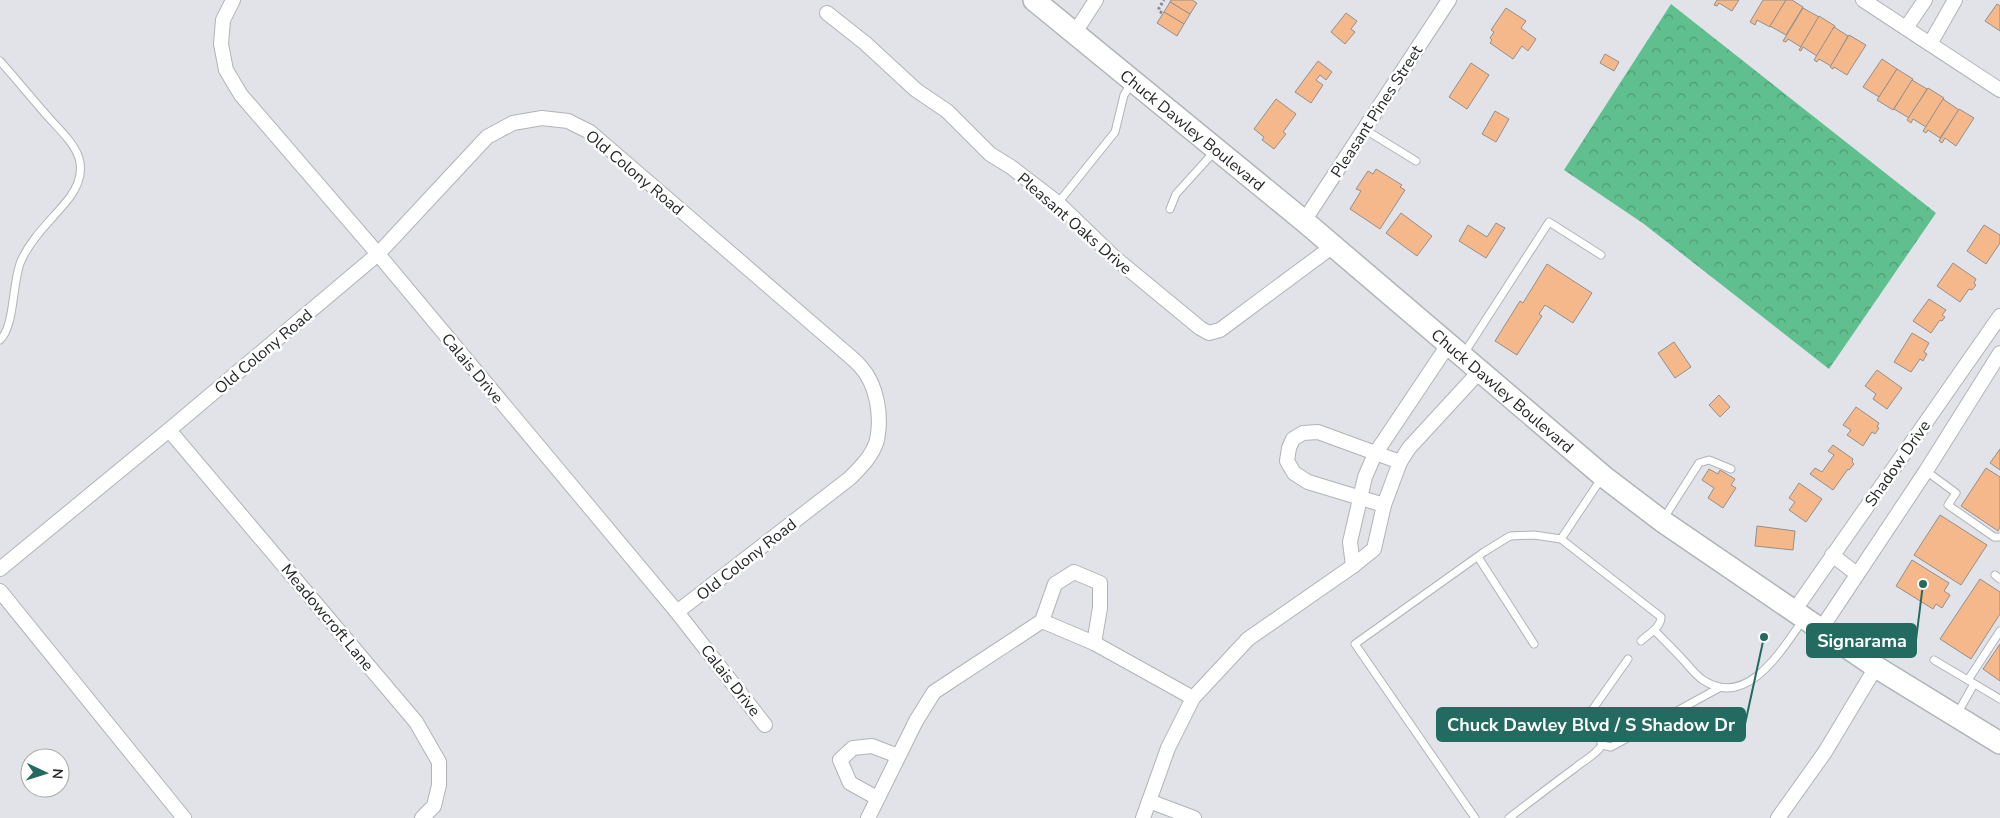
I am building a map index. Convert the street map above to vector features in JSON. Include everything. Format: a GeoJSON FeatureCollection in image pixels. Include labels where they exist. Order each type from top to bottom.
{"type":"FeatureCollection","features":[{"type":"Feature","properties":{"kind":"main road","name":"Chuck Dawley Boulevard"},"geometry":{"type":"LineString","coordinates":[[1034,0],[1304,221],[1603,476],[1662,521],[1876,667],[2000,743]]}},
{"type":"Feature","properties":{"kind":"street","name":"Calais Drive"},"geometry":{"type":"LineString","coordinates":[[233,0],[223,20],[221,44],[226,70],[240,95],[378,254],[677,612],[765,725]]}},
{"type":"Feature","properties":{"kind":"street"},"geometry":{"type":"LineString","coordinates":[[1074,34],[1096,0]]}},
{"type":"Feature","properties":{"kind":"street","name":"Pleasant Pines Street"},"geometry":{"type":"LineString","coordinates":[[1304,221],[1449,0]]}},
{"type":"Feature","properties":{"kind":"street"},"geometry":{"type":"LineString","coordinates":[[1863,0],[2000,90]]}},
{"type":"Feature","properties":{"kind":"street"},"geometry":{"type":"LineString","coordinates":[[1906,28],[1925,0]]}},
{"type":"Feature","properties":{"kind":"street"},"geometry":{"type":"LineString","coordinates":[[1930,44],[1954,0]]}},
{"type":"Feature","properties":{"kind":"street","name":"Pleasant Oaks Drive"},"geometry":{"type":"LineString","coordinates":[[827,13],[865,43],[916,90],[947,111],[990,154],[1011,167],[1058,203],[1114,257],[1200,328],[1209,333],[1220,330],[1333,246]]}},
{"type":"Feature","properties":{"kind":"street","name":"Old Colony Road"},"geometry":{"type":"LineString","coordinates":[[0,569],[378,254],[487,137],[513,123],[542,118],[568,121],[590,132],[862,368],[875,389],[878,417],[877,441],[866,462],[850,478],[677,612]]}},
{"type":"Feature","properties":{"kind":"street","name":"Shadow Drive"},"geometry":{"type":"LineString","coordinates":[[1806,619],[1832,555],[2000,316]]}},
{"type":"Feature","properties":{"kind":"street"},"geometry":{"type":"LineString","coordinates":[[1353,566],[1350,542],[1365,477],[1376,454],[1455,351]]}},
{"type":"Feature","properties":{"kind":"street","name":"Shadow Drive"},"geometry":{"type":"LineString","coordinates":[[1806,619],[1857,574],[1926,471],[2000,353]]}},
{"type":"Feature","properties":{"kind":"street"},"geometry":{"type":"LineString","coordinates":[[1143,818],[1168,748],[1193,698],[1248,639],[1353,566],[1374,549],[1384,505],[1400,462],[1409,448],[1479,372]]}},
{"type":"Feature","properties":{"kind":"street","name":"Meadowcroft Lane"},"geometry":{"type":"LineString","coordinates":[[169,430],[416,722],[439,762],[440,785],[434,806],[422,818]]}},
{"type":"Feature","properties":{"kind":"street"},"geometry":{"type":"LineString","coordinates":[[1384,505],[1308,482],[1294,473],[1287,461],[1288,448],[1293,439],[1303,433],[1318,432],[1400,462]]}},
{"type":"Feature","properties":{"kind":"street"},"geometry":{"type":"LineString","coordinates":[[1832,555],[1857,574]]}},
{"type":"Feature","properties":{"kind":"street"},"geometry":{"type":"LineString","coordinates":[[868,818],[916,721],[934,692],[1042,621],[1055,584],[1074,572],[1100,583],[1100,608],[1094,643]]}},
{"type":"Feature","properties":{"kind":"street"},"geometry":{"type":"LineString","coordinates":[[0,591],[184,818]]}},
{"type":"Feature","properties":{"kind":"street"},"geometry":{"type":"LineString","coordinates":[[1042,621],[1094,643],[1193,698]]}},
{"type":"Feature","properties":{"kind":"street"},"geometry":{"type":"LineString","coordinates":[[1778,818],[1825,752],[1876,667]]}},
{"type":"Feature","properties":{"kind":"street"},"geometry":{"type":"LineString","coordinates":[[878,798],[850,783],[840,760],[854,748],[872,746],[898,756]]}},
{"type":"Feature","properties":{"kind":"street"},"geometry":{"type":"LineString","coordinates":[[1149,801],[1194,818]]}},
{"type":"Feature","properties":{"kind":"lane"},"geometry":{"type":"LineString","coordinates":[[0,61],[74,147],[80,167],[76,187],[70,197],[25,252],[13,294],[11,316],[4,336],[0,340]]}},
{"type":"Feature","properties":{"kind":"lane"},"geometry":{"type":"LineString","coordinates":[[1058,203],[1115,132],[1124,95],[1133,82]]}},
{"type":"Feature","properties":{"kind":"lane"},"geometry":{"type":"LineString","coordinates":[[1364,129],[1416,161]]}},
{"type":"Feature","properties":{"kind":"lane"},"geometry":{"type":"LineString","coordinates":[[1170,209],[1176,194],[1216,150]]}},
{"type":"Feature","properties":{"kind":"lane"},"geometry":{"type":"LineString","coordinates":[[1455,351],[1549,222],[1601,254]]}},
{"type":"Feature","properties":{"kind":"lane"},"geometry":{"type":"LineString","coordinates":[[1662,521],[1699,463],[1709,460],[1731,469]]}},
{"type":"Feature","properties":{"kind":"lane"},"geometry":{"type":"LineString","coordinates":[[1926,471],[1956,493],[1948,506],[1994,537],[2000,537]]}},
{"type":"Feature","properties":{"kind":"lane"},"geometry":{"type":"LineString","coordinates":[[1561,539],[1603,476]]}},
{"type":"Feature","properties":{"kind":"lane"},"geometry":{"type":"LineString","coordinates":[[1475,818],[1355,644],[1510,536],[1534,535],[1561,539],[1661,617],[1661,622],[1641,641]]}},
{"type":"Feature","properties":{"kind":"lane"},"geometry":{"type":"LineString","coordinates":[[1478,557],[1534,644]]}},
{"type":"Feature","properties":{"kind":"lane"},"geometry":{"type":"LineString","coordinates":[[1654,630],[1702,679],[1720,688],[1730,689],[1747,684],[1763,671],[1806,619]]}},
{"type":"Feature","properties":{"kind":"lane"},"geometry":{"type":"LineString","coordinates":[[1956,716],[1971,682],[2000,631]]}},
{"type":"Feature","properties":{"kind":"lane"},"geometry":{"type":"LineString","coordinates":[[1602,745],[1590,719],[1590,713],[1628,659]]}},
{"type":"Feature","properties":{"kind":"lane"},"geometry":{"type":"LineString","coordinates":[[1934,660],[2000,700]]}},
{"type":"Feature","properties":{"kind":"lane"},"geometry":{"type":"LineString","coordinates":[[1602,745],[1611,747],[1720,688]]}},
{"type":"Feature","properties":{"kind":"lane"},"geometry":{"type":"LineString","coordinates":[[1509,818],[1595,754],[1602,745]]}},
{"type":"Feature","properties":{"kind":"path"},"geometry":{"type":"LineString","coordinates":[[1162,13],[1159,11],[1164,0]]}},
{"type":"Feature","properties":{"kind":"path"},"geometry":{"type":"LineString","coordinates":[[1160,6],[1164,8]]}},
{"type":"Feature","properties":{"kind":"green space"},"geometry":{"type":"Polygon","coordinates":[[[1671,4],[1936,213],[1829,369],[1644,224],[1564,170],[1671,4]]]}},
{"type":"Feature","properties":{"kind":"building"},"geometry":{"type":"Polygon","coordinates":[[[1171,0],[1192,0],[1197,3],[1190,14],[1170,2],[1171,0]]]}},
{"type":"Feature","properties":{"kind":"building"},"geometry":{"type":"Polygon","coordinates":[[[1717,0],[1739,0],[1732,11],[1719,3],[1717,6],[1714,5],[1717,0]]]}},
{"type":"Feature","properties":{"kind":"building"},"geometry":{"type":"Polygon","coordinates":[[[1763,0],[1786,0],[1770,27],[1757,20],[1755,25],[1750,22],[1763,0]]]}},
{"type":"Feature","properties":{"kind":"building"},"geometry":{"type":"Polygon","coordinates":[[[1786,0],[1792,0],[1803,7],[1786,35],[1770,26],[1786,0]]]}},
{"type":"Feature","properties":{"kind":"building"},"geometry":{"type":"Polygon","coordinates":[[[1170,2],[1190,14],[1184,24],[1164,12],[1170,2]]]}},
{"type":"Feature","properties":{"kind":"building"},"geometry":{"type":"Polygon","coordinates":[[[1997,4],[2000,6],[2000,31],[1985,21],[1997,4]]]}},
{"type":"Feature","properties":{"kind":"building"},"geometry":{"type":"Polygon","coordinates":[[[1506,8],[1526,21],[1521,28],[1536,39],[1528,51],[1522,46],[1513,59],[1490,43],[1492,40],[1490,38],[1494,32],[1491,30],[1506,8]]]}},
{"type":"Feature","properties":{"kind":"building"},"geometry":{"type":"Polygon","coordinates":[[[1803,8],[1819,17],[1801,47],[1788,39],[1786,42],[1783,41],[1803,8]]]}},
{"type":"Feature","properties":{"kind":"building"},"geometry":{"type":"Polygon","coordinates":[[[1164,12],[1184,24],[1177,36],[1157,23],[1164,12]]]}},
{"type":"Feature","properties":{"kind":"building"},"geometry":{"type":"Polygon","coordinates":[[[1346,13],[1357,21],[1351,29],[1355,32],[1345,44],[1331,32],[1346,13]]]}},
{"type":"Feature","properties":{"kind":"building"},"geometry":{"type":"Polygon","coordinates":[[[1819,16],[1835,26],[1817,56],[1803,47],[1801,51],[1799,50],[1819,16]]]}},
{"type":"Feature","properties":{"kind":"building"},"geometry":{"type":"Polygon","coordinates":[[[1834,27],[1848,36],[1831,66],[1819,59],[1817,62],[1814,60],[1834,27]]]}},
{"type":"Feature","properties":{"kind":"building"},"geometry":{"type":"Polygon","coordinates":[[[1849,35],[1866,45],[1847,75],[1834,67],[1833,69],[1830,67],[1849,35]]]}},
{"type":"Feature","properties":{"kind":"building"},"geometry":{"type":"Polygon","coordinates":[[[1605,54],[1619,62],[1614,71],[1600,63],[1605,54]]]}},
{"type":"Feature","properties":{"kind":"building"},"geometry":{"type":"Polygon","coordinates":[[[1882,59],[1897,69],[1879,97],[1863,87],[1882,59]]]}},
{"type":"Feature","properties":{"kind":"building"},"geometry":{"type":"Polygon","coordinates":[[[1318,61],[1332,72],[1326,80],[1320,75],[1316,80],[1323,85],[1311,103],[1295,92],[1318,61]]]}},
{"type":"Feature","properties":{"kind":"building"},"geometry":{"type":"Polygon","coordinates":[[[1471,63],[1489,75],[1467,109],[1449,97],[1471,63]]]}},
{"type":"Feature","properties":{"kind":"building"},"geometry":{"type":"Polygon","coordinates":[[[1897,69],[1913,79],[1893,110],[1877,100],[1897,69]]]}},
{"type":"Feature","properties":{"kind":"building"},"geometry":{"type":"Polygon","coordinates":[[[1912,80],[1927,89],[1909,118],[1894,109],[1912,80]]]}},
{"type":"Feature","properties":{"kind":"building"},"geometry":{"type":"Polygon","coordinates":[[[1928,88],[1944,98],[1926,127],[1913,119],[1911,123],[1907,120],[1928,88]]]}},
{"type":"Feature","properties":{"kind":"building"},"geometry":{"type":"Polygon","coordinates":[[[1276,99],[1296,114],[1283,132],[1286,134],[1274,149],[1262,140],[1264,137],[1254,129],[1276,99]]]}},
{"type":"Feature","properties":{"kind":"building"},"geometry":{"type":"Polygon","coordinates":[[[1943,99],[1959,110],[1940,138],[1928,130],[1926,133],[1923,131],[1943,99]]]}},
{"type":"Feature","properties":{"kind":"building"},"geometry":{"type":"Polygon","coordinates":[[[1959,109],[1974,118],[1956,146],[1945,138],[1942,143],[1939,141],[1959,109]]]}},
{"type":"Feature","properties":{"kind":"building"},"geometry":{"type":"Polygon","coordinates":[[[1495,111],[1509,119],[1496,142],[1482,134],[1495,111]]]}},
{"type":"Feature","properties":{"kind":"building"},"geometry":{"type":"Polygon","coordinates":[[[1376,169],[1402,185],[1400,187],[1405,190],[1380,229],[1350,209],[1361,191],[1356,189],[1368,171],[1373,174],[1376,169]]]}},
{"type":"Feature","properties":{"kind":"building"},"geometry":{"type":"Polygon","coordinates":[[[1401,213],[1432,236],[1417,256],[1386,233],[1401,213]]]}},
{"type":"Feature","properties":{"kind":"building"},"geometry":{"type":"Polygon","coordinates":[[[1496,223],[1505,228],[1486,258],[1459,241],[1468,225],[1487,237],[1496,223]]]}},
{"type":"Feature","properties":{"kind":"building"},"geometry":{"type":"Polygon","coordinates":[[[1984,225],[2000,235],[2000,243],[1986,264],[1967,251],[1984,225]]]}},
{"type":"Feature","properties":{"kind":"building"},"geometry":{"type":"Polygon","coordinates":[[[1953,263],[1976,279],[1974,283],[1976,285],[1972,290],[1969,289],[1960,302],[1937,286],[1953,263]]]}},
{"type":"Feature","properties":{"kind":"building"},"geometry":{"type":"Polygon","coordinates":[[[1547,264],[1592,293],[1573,323],[1545,305],[1539,314],[1542,316],[1517,355],[1495,341],[1520,301],[1523,303],[1547,264]]]}},
{"type":"Feature","properties":{"kind":"building"},"geometry":{"type":"Polygon","coordinates":[[[1929,299],[1946,310],[1942,315],[1945,317],[1942,321],[1940,320],[1931,333],[1913,321],[1929,299]]]}},
{"type":"Feature","properties":{"kind":"building"},"geometry":{"type":"Polygon","coordinates":[[[1912,333],[1929,343],[1924,352],[1927,354],[1923,361],[1920,359],[1911,372],[1894,362],[1912,333]]]}},
{"type":"Feature","properties":{"kind":"building"},"geometry":{"type":"Polygon","coordinates":[[[1674,342],[1691,367],[1675,378],[1658,353],[1674,342]]]}},
{"type":"Feature","properties":{"kind":"building"},"geometry":{"type":"Polygon","coordinates":[[[1877,370],[1902,388],[1887,409],[1873,399],[1876,394],[1865,386],[1877,370]]]}},
{"type":"Feature","properties":{"kind":"building"},"geometry":{"type":"Polygon","coordinates":[[[1719,395],[1730,407],[1720,417],[1709,405],[1719,395]]]}},
{"type":"Feature","properties":{"kind":"building"},"geometry":{"type":"Polygon","coordinates":[[[1856,407],[1879,423],[1877,427],[1879,428],[1875,434],[1872,432],[1863,446],[1847,435],[1851,430],[1843,425],[1856,407]]]}},
{"type":"Feature","properties":{"kind":"building"},"geometry":{"type":"Polygon","coordinates":[[[1833,445],[1853,459],[1852,462],[1854,464],[1848,469],[1833,490],[1810,474],[1815,468],[1822,472],[1834,455],[1828,451],[1833,445]]]}},
{"type":"Feature","properties":{"kind":"building"},"geometry":{"type":"Polygon","coordinates":[[[2000,449],[2000,470],[1990,463],[2000,449]]]}},
{"type":"Feature","properties":{"kind":"building"},"geometry":{"type":"Polygon","coordinates":[[[1986,468],[2000,477],[2000,527],[1998,531],[1961,506],[1986,468]]]}},
{"type":"Feature","properties":{"kind":"building"},"geometry":{"type":"Polygon","coordinates":[[[1709,469],[1718,474],[1720,470],[1735,479],[1731,485],[1736,488],[1723,508],[1708,498],[1714,488],[1702,480],[1709,469]]]}},
{"type":"Feature","properties":{"kind":"building"},"geometry":{"type":"Polygon","coordinates":[[[1799,483],[1822,499],[1806,522],[1789,510],[1795,502],[1789,498],[1799,483]]]}},
{"type":"Feature","properties":{"kind":"building"},"geometry":{"type":"Polygon","coordinates":[[[1940,515],[1987,545],[1961,585],[1914,555],[1940,515]]]}},
{"type":"Feature","properties":{"kind":"building"},"geometry":{"type":"Polygon","coordinates":[[[1757,526],[1795,531],[1793,550],[1755,546],[1757,526]]]}},
{"type":"Feature","properties":{"kind":"building"},"geometry":{"type":"Polygon","coordinates":[[[1912,560],[1949,583],[1944,591],[1950,595],[1942,608],[1936,604],[1933,609],[1896,586],[1912,560]]]}},
{"type":"Feature","properties":{"kind":"building"},"geometry":{"type":"Polygon","coordinates":[[[1980,579],[2000,592],[2000,614],[1971,659],[1940,639],[1980,579]]]}},
{"type":"Feature","properties":{"kind":"building"},"geometry":{"type":"Polygon","coordinates":[[[2000,644],[2000,681],[1983,669],[2000,644]]]}},
{"type":"Feature","properties":{"kind":"place","name":"Signarama"},"geometry":{"type":"Point","coordinates":[1923,584]}},
{"type":"Feature","properties":{"kind":"place","name":"Chuck Dawley Blvd / S Shadow Dr"},"geometry":{"type":"Point","coordinates":[1764,637]}}]}
